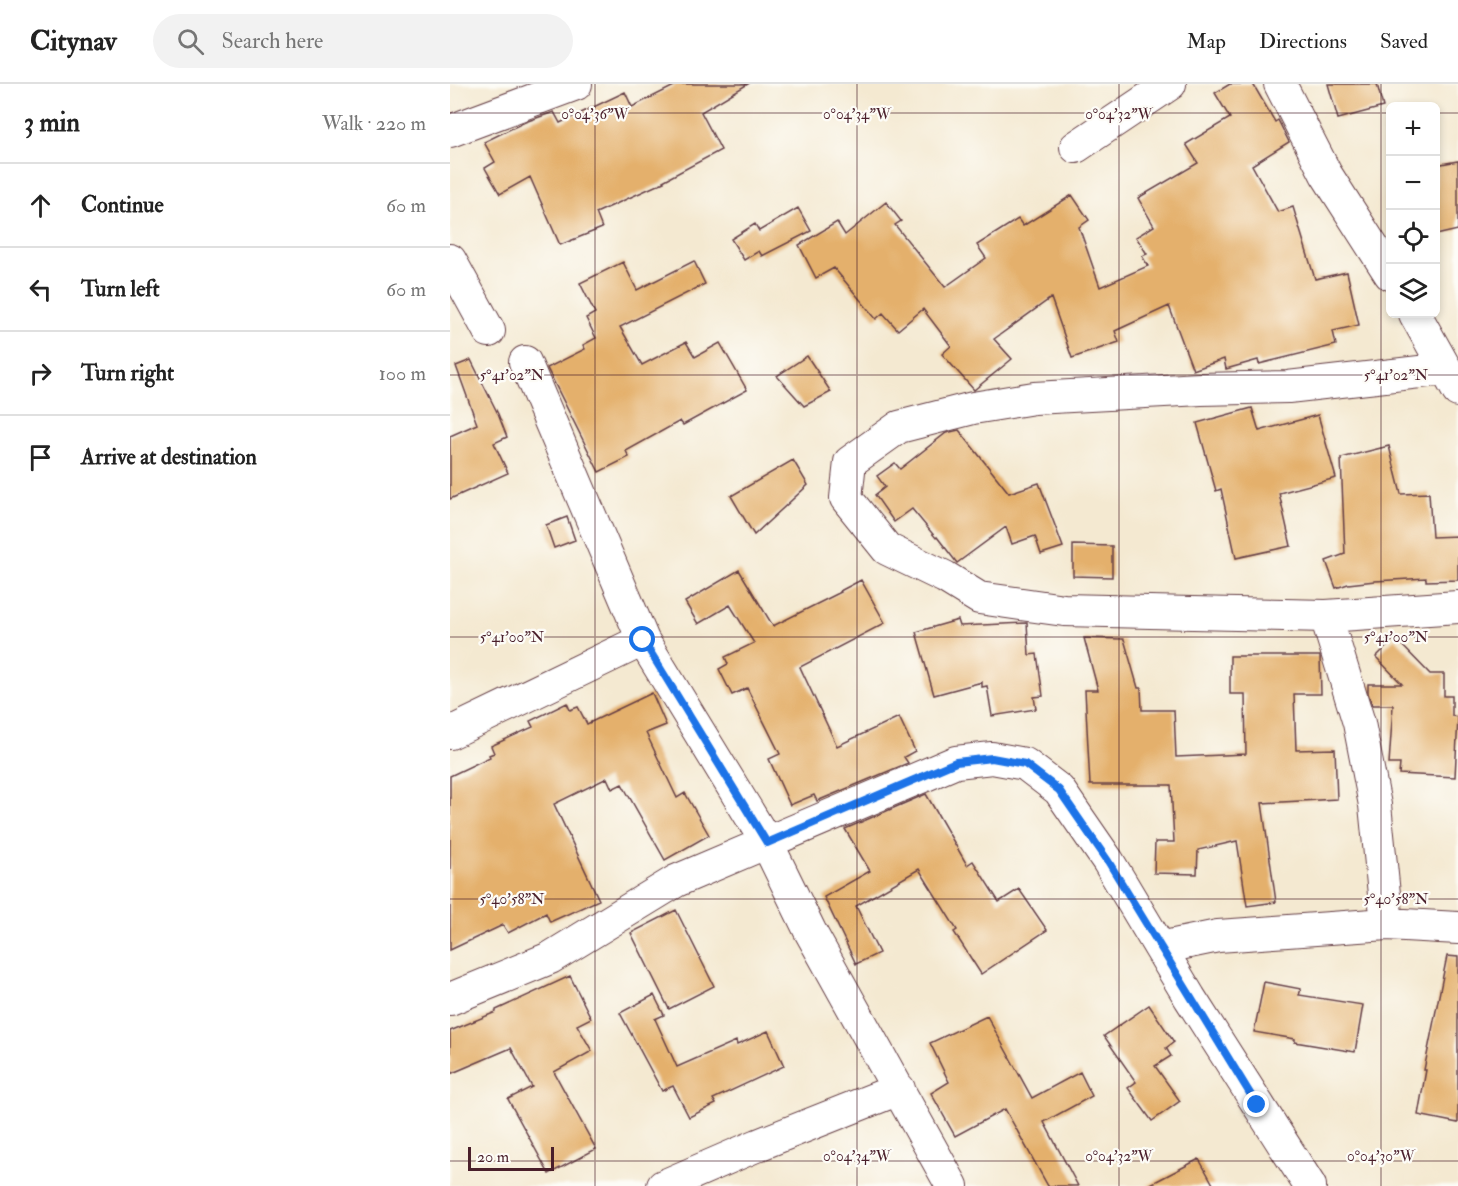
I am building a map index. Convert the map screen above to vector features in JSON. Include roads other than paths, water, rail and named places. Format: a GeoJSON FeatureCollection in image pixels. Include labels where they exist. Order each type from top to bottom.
{"type":"FeatureCollection","features":[{"type":"Feature","properties":{"kind":"street"},"geometry":{"type":"LineString","coordinates":[[450,131],[576,84]]}},
{"type":"Feature","properties":{"kind":"street"},"geometry":{"type":"LineString","coordinates":[[1076,147],[1170,84]]}},
{"type":"Feature","properties":{"kind":"street"},"geometry":{"type":"LineString","coordinates":[[1280,84],[1326,174],[1386,268]]}},
{"type":"Feature","properties":{"kind":"street"},"geometry":{"type":"LineString","coordinates":[[450,260],[489,331]]}},
{"type":"Feature","properties":{"kind":"street"},"geometry":{"type":"LineString","coordinates":[[1417,318],[1452,380],[1201,389],[1034,398],[983,406],[899,427],[850,462],[846,498],[886,549],[945,577],[979,598],[1064,610],[1326,616],[1458,608]]}},
{"type":"Feature","properties":{"kind":"street"},"geometry":{"type":"LineString","coordinates":[[525,362],[643,640],[767,843],[810,931],[952,1186]]}},
{"type":"Feature","properties":{"kind":"street"},"geometry":{"type":"LineString","coordinates":[[1326,616],[1361,735],[1375,805],[1387,924]]}},
{"type":"Feature","properties":{"kind":"street"},"geometry":{"type":"LineString","coordinates":[[450,733],[643,640]]}},
{"type":"Feature","properties":{"kind":"street"},"geometry":{"type":"LineString","coordinates":[[450,999],[550,958],[676,881],[956,762],[992,758],[1025,764],[1059,790],[1108,861],[1310,1186]]}},
{"type":"Feature","properties":{"kind":"street"},"geometry":{"type":"LineString","coordinates":[[1160,948],[1218,936],[1387,924],[1458,928]]}},
{"type":"Feature","properties":{"kind":"street"},"geometry":{"type":"LineString","coordinates":[[663,1186],[758,1145],[899,1089]]}}]}
